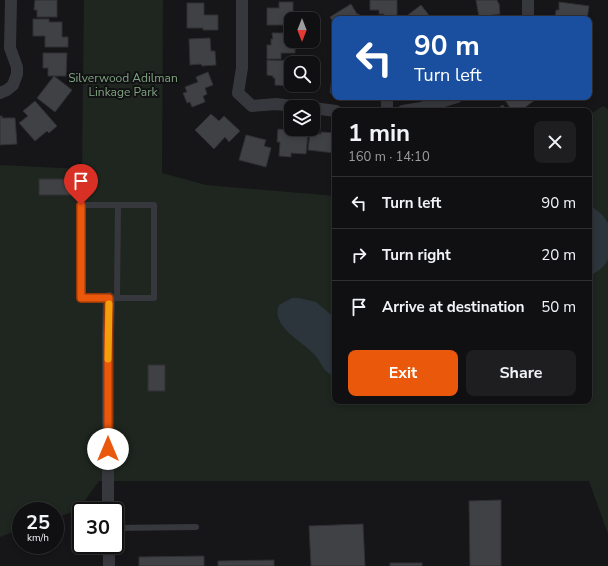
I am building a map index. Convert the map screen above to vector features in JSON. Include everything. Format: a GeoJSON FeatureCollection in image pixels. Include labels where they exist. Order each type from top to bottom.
{"type":"FeatureCollection","features":[{"type":"Feature","properties":{"kind":"street"},"geometry":{"type":"LineString","coordinates":[[0,93],[13,85],[17,74],[17,67],[10,48],[11,0]]}},
{"type":"Feature","properties":{"kind":"street"},"geometry":{"type":"LineString","coordinates":[[242,0],[242,68],[238,93],[252,106],[276,104],[284,105]]}},
{"type":"Feature","properties":{"kind":"street"},"geometry":{"type":"LineString","coordinates":[[528,0],[528,16]]}},
{"type":"Feature","properties":{"kind":"street"},"geometry":{"type":"LineString","coordinates":[[421,108],[447,100]]}},
{"type":"Feature","properties":{"kind":"street"},"geometry":{"type":"LineString","coordinates":[[320,109],[332,110]]}},
{"type":"Feature","properties":{"kind":"street"},"geometry":{"type":"LineString","coordinates":[[108,502],[108,333],[113,298]]}},
{"type":"Feature","properties":{"kind":"street"},"geometry":{"type":"LineString","coordinates":[[109,554],[109,566]]}},
{"type":"Feature","properties":{"kind":"lane"},"geometry":{"type":"LineString","coordinates":[[81,205],[154,205],[154,298],[113,298],[81,298],[81,205]]}},
{"type":"Feature","properties":{"kind":"lane"},"geometry":{"type":"LineString","coordinates":[[113,298],[118,205]]}},
{"type":"Feature","properties":{"kind":"lane"},"geometry":{"type":"LineString","coordinates":[[124,528],[196,527]]}},
{"type":"Feature","properties":{"kind":"green space","name":"Silverwood Adilman Linkage Park"},"geometry":{"type":"Polygon","coordinates":[[[84,0],[163,0],[162,173],[206,185],[332,196],[332,404],[592,404],[592,113],[603,106],[608,109],[608,534],[589,481],[99,481],[84,502],[72,502],[72,512],[64,515],[64,502],[12,502],[12,532],[0,537],[0,165],[82,169],[84,0]]]}},
{"type":"Feature","properties":{"kind":"shaded area"},"geometry":{"type":"Polygon","coordinates":[[[592,208],[600,213],[608,223],[608,259],[592,274],[592,208]]]}},
{"type":"Feature","properties":{"kind":"shaded area"},"geometry":{"type":"Polygon","coordinates":[[[292,298],[299,298],[316,302],[332,315],[332,375],[325,370],[309,349],[283,327],[277,313],[279,305],[292,298]]]}},
{"type":"Feature","properties":{"kind":"building"},"geometry":{"type":"Polygon","coordinates":[[[35,0],[57,0],[57,17],[37,17],[37,10],[34,10],[35,0]]]}},
{"type":"Feature","properties":{"kind":"building"},"geometry":{"type":"Polygon","coordinates":[[[370,0],[397,0],[397,16],[384,16],[384,14],[379,14],[379,10],[370,10],[370,0]]]}},
{"type":"Feature","properties":{"kind":"building"},"geometry":{"type":"Polygon","coordinates":[[[476,0],[497,0],[499,3],[500,14],[479,16],[476,0]]]}},
{"type":"Feature","properties":{"kind":"building"},"geometry":{"type":"Polygon","coordinates":[[[279,2],[293,2],[293,12],[284,12],[284,25],[267,25],[267,8],[279,8],[279,2]]]}},
{"type":"Feature","properties":{"kind":"building"},"geometry":{"type":"Polygon","coordinates":[[[559,2],[589,6],[587,16],[555,16],[556,10],[559,10],[559,2]]]}},
{"type":"Feature","properties":{"kind":"building"},"geometry":{"type":"Polygon","coordinates":[[[187,3],[204,3],[204,15],[218,15],[218,30],[187,28],[187,3]]]}},
{"type":"Feature","properties":{"kind":"building"},"geometry":{"type":"Polygon","coordinates":[[[351,4],[357,14],[360,16],[332,16],[332,20],[330,17],[351,4]]]}},
{"type":"Feature","properties":{"kind":"building"},"geometry":{"type":"Polygon","coordinates":[[[421,5],[430,16],[407,16],[421,5]]]}},
{"type":"Feature","properties":{"kind":"building"},"geometry":{"type":"Polygon","coordinates":[[[33,19],[49,19],[49,22],[62,22],[62,37],[68,37],[68,47],[45,47],[45,36],[33,36],[33,19]]]}},
{"type":"Feature","properties":{"kind":"building"},"geometry":{"type":"Polygon","coordinates":[[[272,33],[284,33],[284,48],[295,48],[295,53],[281,53],[281,59],[267,59],[267,45],[271,45],[271,39],[273,39],[272,33]]]}},
{"type":"Feature","properties":{"kind":"building"},"geometry":{"type":"Polygon","coordinates":[[[210,38],[211,51],[215,51],[216,65],[190,65],[189,39],[210,38]]]}},
{"type":"Feature","properties":{"kind":"building"},"geometry":{"type":"Polygon","coordinates":[[[43,53],[67,53],[66,76],[48,76],[48,68],[43,68],[43,53]]]}},
{"type":"Feature","properties":{"kind":"building"},"geometry":{"type":"Polygon","coordinates":[[[267,60],[284,61],[284,86],[275,85],[275,78],[267,75],[267,60]]]}},
{"type":"Feature","properties":{"kind":"building"},"geometry":{"type":"Polygon","coordinates":[[[208,72],[213,85],[205,88],[207,94],[203,96],[205,102],[192,107],[190,102],[187,103],[183,93],[187,92],[185,87],[198,82],[196,77],[208,72]]]}},
{"type":"Feature","properties":{"kind":"building"},"geometry":{"type":"Polygon","coordinates":[[[54,76],[72,90],[55,112],[37,98],[54,76]]]}},
{"type":"Feature","properties":{"kind":"building"},"geometry":{"type":"Polygon","coordinates":[[[332,77],[332,93],[330,93],[332,77]]]}},
{"type":"Feature","properties":{"kind":"building"},"geometry":{"type":"Polygon","coordinates":[[[505,100],[535,100],[524,108],[510,108],[505,100]]]}},
{"type":"Feature","properties":{"kind":"building"},"geometry":{"type":"Polygon","coordinates":[[[35,101],[57,126],[49,133],[47,131],[35,141],[19,123],[28,116],[23,111],[35,101]]]}},
{"type":"Feature","properties":{"kind":"building"},"geometry":{"type":"Polygon","coordinates":[[[503,105],[505,108],[498,108],[503,105]]]}},
{"type":"Feature","properties":{"kind":"building"},"geometry":{"type":"Polygon","coordinates":[[[211,114],[219,121],[224,116],[240,131],[229,142],[225,137],[214,149],[195,130],[211,114]]]}},
{"type":"Feature","properties":{"kind":"building"},"geometry":{"type":"Polygon","coordinates":[[[0,116],[2,116],[2,118],[15,118],[17,144],[0,145],[0,116]]]}},
{"type":"Feature","properties":{"kind":"building"},"geometry":{"type":"Polygon","coordinates":[[[278,129],[284,130],[284,136],[308,136],[306,154],[291,153],[291,157],[279,156],[280,142],[277,142],[278,129]]]}},
{"type":"Feature","properties":{"kind":"building"},"geometry":{"type":"Polygon","coordinates":[[[321,132],[332,133],[332,153],[308,150],[310,136],[320,136],[321,132]]]}},
{"type":"Feature","properties":{"kind":"building"},"geometry":{"type":"Polygon","coordinates":[[[246,135],[266,140],[264,146],[271,148],[266,167],[239,160],[246,135]]]}},
{"type":"Feature","properties":{"kind":"building"},"geometry":{"type":"Polygon","coordinates":[[[39,179],[71,179],[71,195],[39,195],[39,179]]]}},
{"type":"Feature","properties":{"kind":"building"},"geometry":{"type":"Polygon","coordinates":[[[148,365],[165,365],[165,391],[148,391],[148,365]]]}},
{"type":"Feature","properties":{"kind":"building"},"geometry":{"type":"Polygon","coordinates":[[[501,500],[501,566],[470,566],[469,501],[501,500]]]}},
{"type":"Feature","properties":{"kind":"building"},"geometry":{"type":"Polygon","coordinates":[[[363,524],[365,566],[311,566],[309,526],[363,524]]]}},
{"type":"Feature","properties":{"kind":"building"},"geometry":{"type":"Polygon","coordinates":[[[204,556],[204,566],[139,566],[139,557],[204,556]]]}},
{"type":"Feature","properties":{"kind":"building"},"geometry":{"type":"Polygon","coordinates":[[[274,560],[274,566],[218,566],[218,561],[274,560]]]}},
{"type":"Feature","properties":{"kind":"building"},"geometry":{"type":"Polygon","coordinates":[[[390,563],[422,563],[422,566],[390,566],[390,563]]]}},
{"type":"Feature","properties":{"kind":"slow traffic"},"geometry":{"type":"LineString","coordinates":[[108,359],[109,304]]}},
{"type":"Feature","properties":{"kind":"route"},"geometry":{"type":"LineString","coordinates":[[81,205],[81,298],[109,298],[108,449]]}}]}
